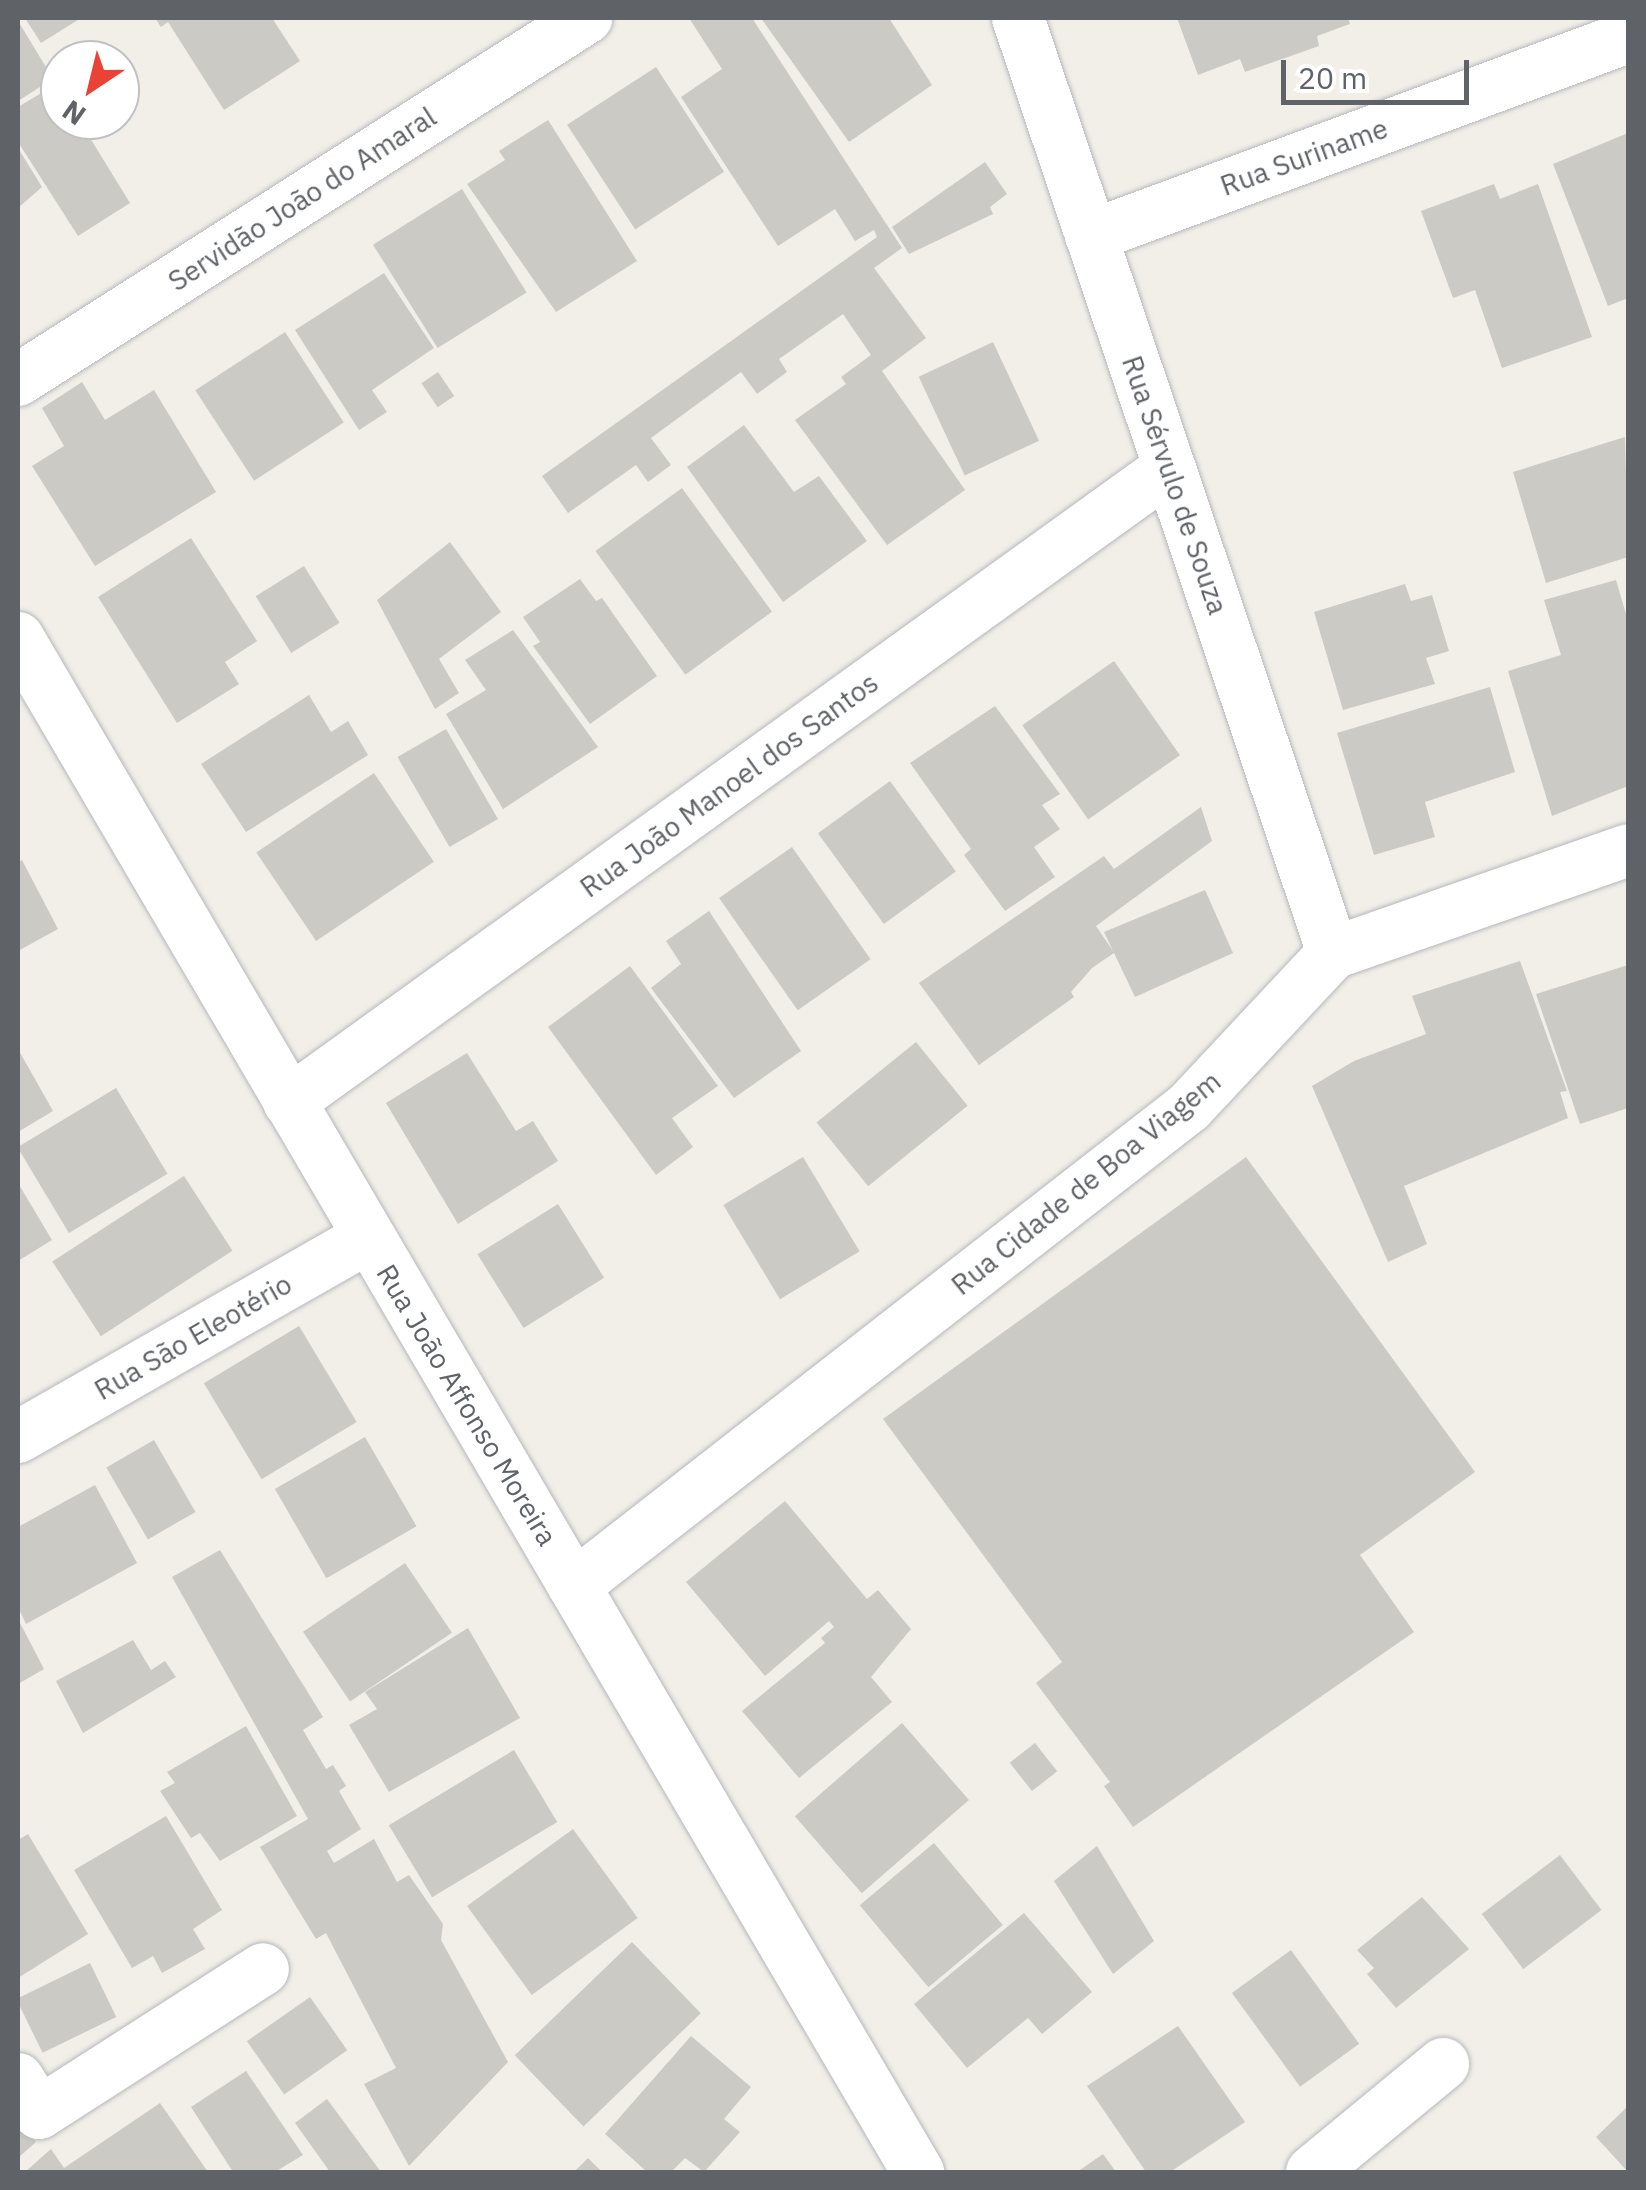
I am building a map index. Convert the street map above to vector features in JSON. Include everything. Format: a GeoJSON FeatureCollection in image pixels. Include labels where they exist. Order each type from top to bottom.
{"type":"FeatureCollection","features":[{"type":"Feature","properties":{"kind":"street","name":"Servidão João do Amaral"},"geometry":{"type":"LineString","coordinates":[[18,380],[586,18]]}},
{"type":"Feature","properties":{"kind":"street","name":"Rua Sérvulo de Souza"},"geometry":{"type":"LineString","coordinates":[[1018,18],[1333,953]]}},
{"type":"Feature","properties":{"kind":"street","name":"Rua Suriname"},"geometry":{"type":"LineString","coordinates":[[1092,236],[1628,37]]}},
{"type":"Feature","properties":{"kind":"street","name":"Rua João Manoel dos Santos"},"geometry":{"type":"LineString","coordinates":[[290,1102],[1170,468]]}},
{"type":"Feature","properties":{"kind":"street","name":"Rua João Affonso Moreira"},"geometry":{"type":"LineString","coordinates":[[18,638],[918,2172]]}},
{"type":"Feature","properties":{"kind":"street","name":"Rua Cidade de Boa Viagem"},"geometry":{"type":"LineString","coordinates":[[574,1586],[1189,1107],[1333,953],[1628,850]]}},
{"type":"Feature","properties":{"kind":"street","name":"Rua São Eleotério"},"geometry":{"type":"LineString","coordinates":[[18,1436],[368,1237]]}},
{"type":"Feature","properties":{"kind":"street"},"geometry":{"type":"LineString","coordinates":[[18,2080],[38,2112],[263,1968]]}},
{"type":"Feature","properties":{"kind":"street"},"geometry":{"type":"LineString","coordinates":[[1312,2172],[1443,2064]]}},
{"type":"Feature","properties":{"kind":"building"},"geometry":{"type":"Polygon","coordinates":[[[25,18],[81,18],[46,40],[40,41],[25,18]]]}},
{"type":"Feature","properties":{"kind":"building"},"geometry":{"type":"Polygon","coordinates":[[[155,18],[272,18],[300,61],[224,110],[168,22],[161,27],[155,18]]]}},
{"type":"Feature","properties":{"kind":"building"},"geometry":{"type":"Polygon","coordinates":[[[689,18],[752,18],[902,248],[874,268],[926,338],[882,371],[965,490],[887,545],[795,420],[846,384],[841,377],[871,355],[843,314],[779,359],[787,372],[757,394],[741,372],[651,438],[671,465],[648,482],[636,465],[568,513],[542,476],[877,237],[874,230],[855,241],[835,209],[778,246],[681,97],[722,69],[689,18]]]}},
{"type":"Feature","properties":{"kind":"building"},"geometry":{"type":"Polygon","coordinates":[[[761,18],[889,18],[932,85],[849,142],[761,18]]]}},
{"type":"Feature","properties":{"kind":"building"},"geometry":{"type":"Polygon","coordinates":[[[1177,18],[1348,18],[1350,24],[1317,36],[1319,46],[1245,72],[1240,59],[1198,75],[1177,18]]]}},
{"type":"Feature","properties":{"kind":"building"},"geometry":{"type":"Polygon","coordinates":[[[18,21],[40,57],[40,87],[18,101],[18,21]]]}},
{"type":"Feature","properties":{"kind":"building"},"geometry":{"type":"Polygon","coordinates":[[[656,67],[724,172],[635,230],[567,125],[656,67]]]}},
{"type":"Feature","properties":{"kind":"building"},"geometry":{"type":"Polygon","coordinates":[[[40,94],[40,140],[91,140],[130,203],[78,236],[18,142],[18,107],[40,94]]]}},
{"type":"Feature","properties":{"kind":"building"},"geometry":{"type":"Polygon","coordinates":[[[548,120],[637,261],[556,312],[467,184],[505,160],[499,151],[548,120]]]}},
{"type":"Feature","properties":{"kind":"building"},"geometry":{"type":"Polygon","coordinates":[[[1628,133],[1628,298],[1608,306],[1553,164],[1628,133]]]}},
{"type":"Feature","properties":{"kind":"building"},"geometry":{"type":"Polygon","coordinates":[[[18,148],[42,187],[18,208],[18,148]]]}},
{"type":"Feature","properties":{"kind":"building"},"geometry":{"type":"Polygon","coordinates":[[[985,162],[1007,194],[990,207],[993,214],[909,254],[892,227],[985,162]]]}},
{"type":"Feature","properties":{"kind":"building"},"geometry":{"type":"Polygon","coordinates":[[[1494,184],[1500,199],[1538,184],[1592,337],[1502,368],[1475,290],[1453,298],[1421,211],[1494,184]]]}},
{"type":"Feature","properties":{"kind":"building"},"geometry":{"type":"Polygon","coordinates":[[[462,189],[527,292],[438,348],[373,245],[462,189]]]}},
{"type":"Feature","properties":{"kind":"building"},"geometry":{"type":"Polygon","coordinates":[[[384,273],[434,348],[372,390],[387,412],[359,430],[295,330],[384,273]]]}},
{"type":"Feature","properties":{"kind":"building"},"geometry":{"type":"Polygon","coordinates":[[[285,332],[344,423],[254,481],[195,390],[285,332]]]}},
{"type":"Feature","properties":{"kind":"building"},"geometry":{"type":"Polygon","coordinates":[[[993,342],[1039,441],[965,475],[919,377],[993,342]]]}},
{"type":"Feature","properties":{"kind":"building"},"geometry":{"type":"Polygon","coordinates":[[[438,372],[454,396],[438,407],[421,383],[438,372]]]}},
{"type":"Feature","properties":{"kind":"building"},"geometry":{"type":"Polygon","coordinates":[[[82,382],[105,420],[154,390],[216,492],[95,566],[32,466],[64,446],[42,408],[82,382]]]}},
{"type":"Feature","properties":{"kind":"building"},"geometry":{"type":"Polygon","coordinates":[[[744,425],[794,492],[819,476],[867,541],[783,602],[687,467],[744,425]]]}},
{"type":"Feature","properties":{"kind":"building"},"geometry":{"type":"Polygon","coordinates":[[[1625,437],[1628,557],[1546,583],[1513,472],[1625,437]]]}},
{"type":"Feature","properties":{"kind":"building"},"geometry":{"type":"Polygon","coordinates":[[[682,488],[772,612],[685,675],[595,551],[682,488]]]}},
{"type":"Feature","properties":{"kind":"building"},"geometry":{"type":"Polygon","coordinates":[[[191,538],[257,641],[225,662],[239,684],[177,723],[98,597],[191,538]]]}},
{"type":"Feature","properties":{"kind":"building"},"geometry":{"type":"Polygon","coordinates":[[[450,542],[501,612],[439,659],[459,693],[435,709],[377,600],[450,542]]]}},
{"type":"Feature","properties":{"kind":"building"},"geometry":{"type":"Polygon","coordinates":[[[304,566],[340,623],[291,653],[256,596],[304,566]]]}},
{"type":"Feature","properties":{"kind":"building"},"geometry":{"type":"Polygon","coordinates":[[[580,579],[596,601],[602,598],[657,676],[590,724],[533,646],[540,642],[523,617],[580,579]]]}},
{"type":"Feature","properties":{"kind":"building"},"geometry":{"type":"Polygon","coordinates":[[[1616,580],[1628,621],[1628,786],[1552,816],[1508,671],[1561,655],[1544,600],[1616,580]]]}},
{"type":"Feature","properties":{"kind":"building"},"geometry":{"type":"Polygon","coordinates":[[[1405,584],[1411,601],[1432,595],[1449,651],[1426,658],[1435,684],[1343,710],[1314,612],[1405,584]]]}},
{"type":"Feature","properties":{"kind":"building"},"geometry":{"type":"Polygon","coordinates":[[[513,630],[598,747],[503,809],[446,714],[486,690],[465,660],[513,630]]]}},
{"type":"Feature","properties":{"kind":"building"},"geometry":{"type":"Polygon","coordinates":[[[1114,661],[1180,755],[1088,819],[1022,725],[1114,661]]]}},
{"type":"Feature","properties":{"kind":"building"},"geometry":{"type":"Polygon","coordinates":[[[1490,687],[1515,772],[1425,802],[1435,837],[1374,855],[1337,733],[1490,687]]]}},
{"type":"Feature","properties":{"kind":"building"},"geometry":{"type":"Polygon","coordinates":[[[309,695],[331,732],[348,721],[368,755],[246,832],[201,764],[309,695]]]}},
{"type":"Feature","properties":{"kind":"building"},"geometry":{"type":"Polygon","coordinates":[[[995,706],[1060,794],[1042,805],[1060,829],[1034,847],[1055,877],[1005,911],[964,855],[971,849],[910,763],[995,706]]]}},
{"type":"Feature","properties":{"kind":"building"},"geometry":{"type":"Polygon","coordinates":[[[446,729],[498,819],[450,847],[398,757],[446,729]]]}},
{"type":"Feature","properties":{"kind":"building"},"geometry":{"type":"Polygon","coordinates":[[[374,773],[434,862],[316,941],[256,852],[374,773]]]}},
{"type":"Feature","properties":{"kind":"building"},"geometry":{"type":"Polygon","coordinates":[[[890,781],[956,872],[884,924],[818,833],[890,781]]]}},
{"type":"Feature","properties":{"kind":"building"},"geometry":{"type":"Polygon","coordinates":[[[1201,807],[1212,841],[1096,926],[1113,951],[1104,932],[1205,890],[1233,953],[1135,997],[1114,953],[1092,968],[1071,992],[1074,997],[979,1065],[919,983],[1104,856],[1114,869],[1201,807]]]}},
{"type":"Feature","properties":{"kind":"building"},"geometry":{"type":"Polygon","coordinates":[[[792,847],[871,959],[798,1010],[719,898],[792,847]]]}},
{"type":"Feature","properties":{"kind":"building"},"geometry":{"type":"Polygon","coordinates":[[[22,860],[58,929],[18,951],[18,863],[22,860]]]}},
{"type":"Feature","properties":{"kind":"building"},"geometry":{"type":"Polygon","coordinates":[[[709,911],[801,1051],[734,1098],[651,988],[681,964],[666,941],[709,911]]]}},
{"type":"Feature","properties":{"kind":"building"},"geometry":{"type":"Polygon","coordinates":[[[1520,961],[1567,1091],[1560,1092],[1568,1118],[1404,1186],[1427,1244],[1388,1262],[1312,1086],[1354,1061],[1426,1034],[1412,996],[1520,961]]]}},
{"type":"Feature","properties":{"kind":"building"},"geometry":{"type":"Polygon","coordinates":[[[1628,965],[1628,1108],[1580,1124],[1536,994],[1628,965]]]}},
{"type":"Feature","properties":{"kind":"building"},"geometry":{"type":"Polygon","coordinates":[[[630,966],[718,1086],[672,1118],[693,1147],[656,1175],[548,1027],[630,966]]]}},
{"type":"Feature","properties":{"kind":"building"},"geometry":{"type":"Polygon","coordinates":[[[916,1042],[968,1106],[868,1186],[817,1123],[916,1042]]]}},
{"type":"Feature","properties":{"kind":"building"},"geometry":{"type":"Polygon","coordinates":[[[18,1049],[53,1111],[18,1132],[18,1049]]]}},
{"type":"Feature","properties":{"kind":"building"},"geometry":{"type":"Polygon","coordinates":[[[467,1053],[516,1131],[533,1121],[558,1161],[458,1224],[386,1103],[467,1053]]]}},
{"type":"Feature","properties":{"kind":"building"},"geometry":{"type":"Polygon","coordinates":[[[116,1088],[168,1174],[69,1233],[18,1147],[116,1088]]]}},
{"type":"Feature","properties":{"kind":"building"},"geometry":{"type":"Polygon","coordinates":[[[803,1157],[860,1251],[780,1299],[723,1205],[803,1157]]]}},
{"type":"Feature","properties":{"kind":"building"},"geometry":{"type":"Polygon","coordinates":[[[1246,1157],[1475,1472],[1360,1555],[1414,1632],[1133,1827],[1104,1786],[1110,1782],[1036,1683],[1062,1662],[883,1419],[1246,1157]]]}},
{"type":"Feature","properties":{"kind":"building"},"geometry":{"type":"Polygon","coordinates":[[[184,1176],[232,1251],[101,1336],[52,1262],[184,1176]]]}},
{"type":"Feature","properties":{"kind":"building"},"geometry":{"type":"Polygon","coordinates":[[[18,1183],[52,1240],[18,1261],[18,1183]]]}},
{"type":"Feature","properties":{"kind":"building"},"geometry":{"type":"Polygon","coordinates":[[[558,1204],[604,1278],[524,1328],[477,1254],[558,1204]]]}},
{"type":"Feature","properties":{"kind":"building"},"geometry":{"type":"Polygon","coordinates":[[[299,1326],[357,1422],[262,1479],[204,1383],[299,1326]]]}},
{"type":"Feature","properties":{"kind":"building"},"geometry":{"type":"Polygon","coordinates":[[[365,1437],[416,1526],[326,1578],[275,1489],[365,1437]]]}},
{"type":"Feature","properties":{"kind":"building"},"geometry":{"type":"Polygon","coordinates":[[[154,1440],[196,1512],[148,1539],[106,1468],[154,1440]]]}},
{"type":"Feature","properties":{"kind":"building"},"geometry":{"type":"Polygon","coordinates":[[[95,1485],[137,1563],[26,1624],[18,1607],[18,1527],[95,1485]]]}},
{"type":"Feature","properties":{"kind":"building"},"geometry":{"type":"Polygon","coordinates":[[[785,1501],[867,1599],[878,1590],[911,1629],[871,1677],[892,1702],[799,1778],[742,1711],[825,1643],[821,1638],[834,1627],[829,1621],[765,1676],[686,1582],[785,1501]]]}},
{"type":"Feature","properties":{"kind":"building"},"geometry":{"type":"Polygon","coordinates":[[[220,1550],[323,1717],[303,1730],[326,1769],[333,1765],[346,1786],[339,1791],[361,1829],[327,1851],[334,1863],[374,1839],[397,1882],[409,1875],[443,1924],[441,1940],[508,2062],[409,2166],[364,2084],[396,2068],[326,1933],[316,1939],[260,1847],[308,1819],[172,1577],[220,1550]]]}},
{"type":"Feature","properties":{"kind":"building"},"geometry":{"type":"Polygon","coordinates":[[[405,1563],[452,1633],[350,1701],[303,1632],[405,1563]]]}},
{"type":"Feature","properties":{"kind":"building"},"geometry":{"type":"Polygon","coordinates":[[[18,1619],[44,1669],[18,1684],[18,1619]]]}},
{"type":"Feature","properties":{"kind":"building"},"geometry":{"type":"Polygon","coordinates":[[[468,1628],[520,1718],[389,1792],[349,1725],[377,1709],[365,1692],[468,1628]]]}},
{"type":"Feature","properties":{"kind":"building"},"geometry":{"type":"Polygon","coordinates":[[[133,1640],[151,1670],[165,1661],[176,1677],[83,1733],[56,1681],[133,1640]]]}},
{"type":"Feature","properties":{"kind":"building"},"geometry":{"type":"Polygon","coordinates":[[[902,1723],[969,1800],[862,1893],[795,1816],[902,1723]]]}},
{"type":"Feature","properties":{"kind":"building"},"geometry":{"type":"Polygon","coordinates":[[[246,1726],[297,1816],[220,1861],[200,1833],[191,1838],[160,1791],[175,1783],[167,1772],[246,1726]]]}},
{"type":"Feature","properties":{"kind":"building"},"geometry":{"type":"Polygon","coordinates":[[[1035,1743],[1057,1771],[1032,1791],[1010,1763],[1035,1743]]]}},
{"type":"Feature","properties":{"kind":"building"},"geometry":{"type":"Polygon","coordinates":[[[514,1750],[557,1822],[432,1897],[389,1825],[514,1750]]]}},
{"type":"Feature","properties":{"kind":"building"},"geometry":{"type":"Polygon","coordinates":[[[166,1816],[222,1910],[193,1929],[205,1949],[162,1973],[153,1956],[132,1968],[74,1870],[166,1816]]]}},
{"type":"Feature","properties":{"kind":"building"},"geometry":{"type":"Polygon","coordinates":[[[573,1829],[638,1918],[532,1995],[467,1906],[573,1829]]]}},
{"type":"Feature","properties":{"kind":"building"},"geometry":{"type":"Polygon","coordinates":[[[28,1834],[88,1934],[18,1978],[18,1840],[28,1834]]]}},
{"type":"Feature","properties":{"kind":"building"},"geometry":{"type":"Polygon","coordinates":[[[934,1843],[1003,1925],[928,1987],[860,1905],[934,1843]]]}},
{"type":"Feature","properties":{"kind":"building"},"geometry":{"type":"Polygon","coordinates":[[[1097,1846],[1154,1941],[1113,1974],[1054,1881],[1097,1846]]]}},
{"type":"Feature","properties":{"kind":"building"},"geometry":{"type":"Polygon","coordinates":[[[1560,1855],[1602,1910],[1523,1969],[1482,1914],[1560,1855]]]}},
{"type":"Feature","properties":{"kind":"building"},"geometry":{"type":"Polygon","coordinates":[[[1422,1897],[1469,1949],[1396,2008],[1367,1974],[1374,1968],[1357,1950],[1422,1897]]]}},
{"type":"Feature","properties":{"kind":"building"},"geometry":{"type":"Polygon","coordinates":[[[1024,1913],[1092,1992],[1042,2034],[1028,2018],[967,2068],[914,2004],[1024,1913]]]}},
{"type":"Feature","properties":{"kind":"building"},"geometry":{"type":"Polygon","coordinates":[[[632,1942],[701,2013],[584,2126],[515,2055],[632,1942]]]}},
{"type":"Feature","properties":{"kind":"building"},"geometry":{"type":"Polygon","coordinates":[[[1291,1950],[1359,2044],[1300,2087],[1232,1993],[1291,1950]]]}},
{"type":"Feature","properties":{"kind":"building"},"geometry":{"type":"Polygon","coordinates":[[[90,1963],[116,2017],[43,2053],[18,1998],[90,1963]]]}},
{"type":"Feature","properties":{"kind":"building"},"geometry":{"type":"Polygon","coordinates":[[[310,1997],[347,2050],[284,2094],[247,2041],[310,1997]]]}},
{"type":"Feature","properties":{"kind":"building"},"geometry":{"type":"Polygon","coordinates":[[[1178,2026],[1245,2122],[1170,2172],[1146,2172],[1087,2086],[1178,2026]]]}},
{"type":"Feature","properties":{"kind":"building"},"geometry":{"type":"Polygon","coordinates":[[[691,2036],[751,2087],[724,2119],[740,2132],[704,2172],[685,2158],[671,2172],[647,2172],[605,2134],[691,2036]]]}},
{"type":"Feature","properties":{"kind":"building"},"geometry":{"type":"Polygon","coordinates":[[[246,2071],[303,2155],[275,2172],[233,2172],[191,2107],[246,2071]]]}},
{"type":"Feature","properties":{"kind":"building"},"geometry":{"type":"Polygon","coordinates":[[[327,2099],[381,2172],[330,2172],[295,2123],[327,2099]]]}},
{"type":"Feature","properties":{"kind":"building"},"geometry":{"type":"Polygon","coordinates":[[[160,2103],[208,2172],[25,2172],[51,2149],[64,2168],[160,2103]]]}},
{"type":"Feature","properties":{"kind":"building"},"geometry":{"type":"Polygon","coordinates":[[[1628,2106],[1628,2172],[1596,2137],[1628,2106]]]}},
{"type":"Feature","properties":{"kind":"building"},"geometry":{"type":"Polygon","coordinates":[[[18,2120],[36,2142],[18,2158],[18,2120]]]}},
{"type":"Feature","properties":{"kind":"building"},"geometry":{"type":"Polygon","coordinates":[[[1103,2154],[1116,2172],[1077,2172],[1103,2154]]]}},
{"type":"Feature","properties":{"kind":"building"},"geometry":{"type":"Polygon","coordinates":[[[588,2158],[602,2172],[574,2172],[588,2158]]]}}]}
